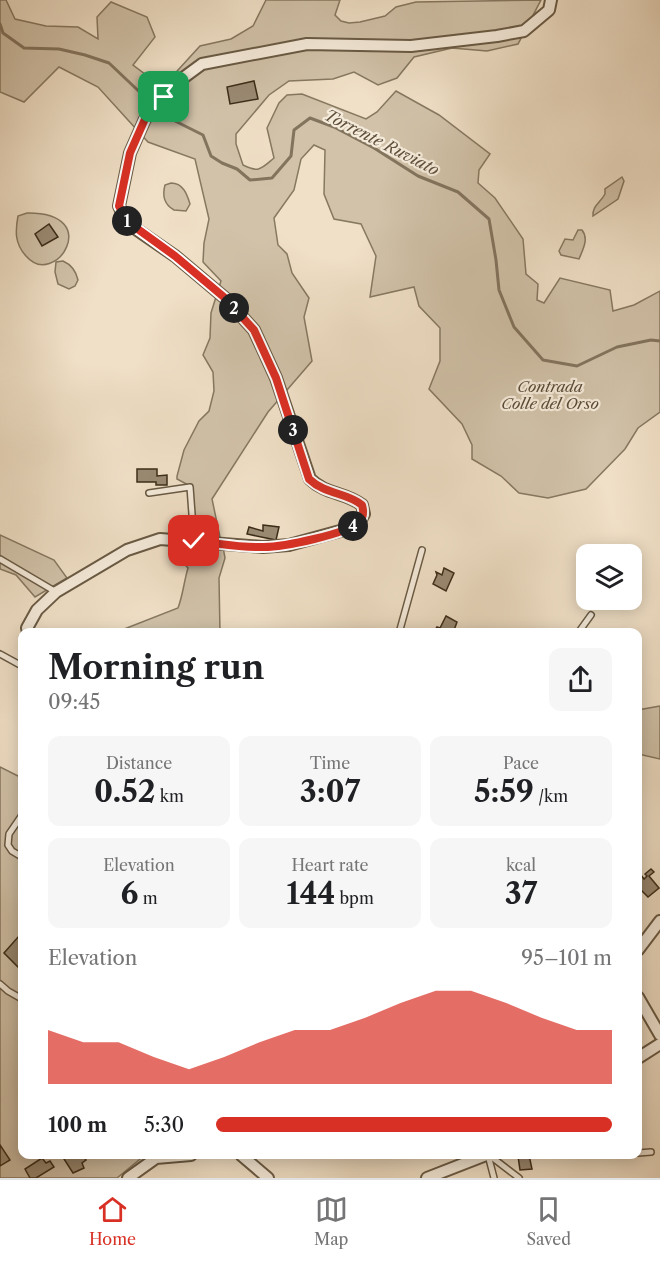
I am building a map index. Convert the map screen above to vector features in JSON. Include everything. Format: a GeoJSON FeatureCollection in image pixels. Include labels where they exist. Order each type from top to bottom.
{"type":"FeatureCollection","features":[{"type":"Feature","properties":{"kind":"street"},"geometry":{"type":"LineString","coordinates":[[27,628],[37,610],[56,592],[127,550],[160,539],[263,547],[289,545],[351,528],[360,521],[364,514],[362,505],[354,499],[318,488],[309,479],[276,378],[254,330],[225,298],[175,256],[128,222],[119,206],[130,153],[145,119],[183,78],[202,64],[308,44],[411,46],[497,36],[524,31],[549,10],[551,0]]}},
{"type":"Feature","properties":{"kind":"street"},"geometry":{"type":"LineString","coordinates":[[642,945],[660,921]]}},
{"type":"Feature","properties":{"kind":"street"},"geometry":{"type":"LineString","coordinates":[[642,1004],[660,1035]]}},
{"type":"Feature","properties":{"kind":"street"},"geometry":{"type":"LineString","coordinates":[[642,1055],[660,1044]]}},
{"type":"Feature","properties":{"kind":"street"},"geometry":{"type":"LineString","coordinates":[[128,1178],[152,1159]]}},
{"type":"Feature","properties":{"kind":"street"},"geometry":{"type":"LineString","coordinates":[[246,1159],[268,1178]]}},
{"type":"Feature","properties":{"kind":"street"},"geometry":{"type":"LineString","coordinates":[[426,1178],[476,1159]]}},
{"type":"Feature","properties":{"kind":"lane"},"geometry":{"type":"LineString","coordinates":[[149,493],[190,487],[194,541]]}},
{"type":"Feature","properties":{"kind":"lane"},"geometry":{"type":"LineString","coordinates":[[400,628],[422,550]]}},
{"type":"Feature","properties":{"kind":"lane"},"geometry":{"type":"LineString","coordinates":[[0,559],[56,592]]}},
{"type":"Feature","properties":{"kind":"lane"},"geometry":{"type":"LineString","coordinates":[[582,628],[591,615]]}},
{"type":"Feature","properties":{"kind":"lane"},"geometry":{"type":"LineString","coordinates":[[0,654],[18,664]]}},
{"type":"Feature","properties":{"kind":"lane"},"geometry":{"type":"LineString","coordinates":[[18,821],[9,834],[8,845],[18,855]]}},
{"type":"Feature","properties":{"kind":"lane"},"geometry":{"type":"LineString","coordinates":[[0,984],[18,997]]}},
{"type":"Feature","properties":{"kind":"lane"},"geometry":{"type":"LineString","coordinates":[[642,1153],[651,1152]]}},
{"type":"Feature","properties":{"kind":"lane"},"geometry":{"type":"LineString","coordinates":[[488,1159],[494,1178]]}},
{"type":"Feature","properties":{"kind":"lane"},"geometry":{"type":"LineString","coordinates":[[493,1159],[519,1178]]}},
{"type":"Feature","properties":{"kind":"green space","name":"Contrada Colle del Orso"},"geometry":{"type":"Polygon","coordinates":[[[0,0],[6,0],[15,19],[46,26],[78,27],[98,39],[97,17],[111,2],[147,17],[155,37],[133,65],[153,80],[168,81],[200,46],[231,39],[253,26],[266,0],[340,0],[335,15],[341,21],[349,23],[385,16],[396,7],[416,2],[541,0],[518,44],[487,51],[452,48],[414,57],[397,78],[378,85],[354,72],[333,79],[289,81],[269,95],[236,134],[236,144],[243,165],[253,169],[260,169],[274,158],[267,128],[279,103],[287,95],[302,94],[366,119],[377,112],[396,91],[439,115],[490,154],[479,170],[478,183],[495,198],[523,239],[526,274],[538,284],[537,300],[544,303],[560,278],[610,290],[613,311],[634,305],[660,291],[660,412],[638,428],[625,449],[586,489],[548,498],[519,493],[501,476],[472,459],[472,445],[462,424],[429,389],[440,361],[440,328],[419,306],[414,287],[370,297],[376,256],[361,224],[334,219],[324,194],[325,150],[314,145],[301,159],[294,190],[274,218],[278,245],[287,254],[292,273],[309,298],[304,317],[312,361],[268,412],[212,499],[220,537],[205,533],[195,527],[192,487],[177,479],[177,476],[184,450],[199,421],[209,411],[214,391],[213,372],[203,355],[210,338],[211,313],[221,281],[203,262],[209,219],[195,159],[148,142],[98,87],[59,67],[24,102],[0,92],[0,0]]]}},
{"type":"Feature","properties":{"kind":"green space"},"geometry":{"type":"Polygon","coordinates":[[[622,177],[624,181],[618,199],[593,216],[595,207],[605,194],[605,189],[622,177]]]}},
{"type":"Feature","properties":{"kind":"green space"},"geometry":{"type":"Polygon","coordinates":[[[171,183],[179,185],[186,193],[190,204],[186,211],[174,210],[166,203],[165,185],[171,183]]]}},
{"type":"Feature","properties":{"kind":"green space"},"geometry":{"type":"Polygon","coordinates":[[[27,213],[51,216],[64,224],[69,235],[67,247],[60,257],[49,263],[38,264],[26,256],[20,247],[16,233],[18,216],[27,213]]]}},
{"type":"Feature","properties":{"kind":"green space"},"geometry":{"type":"Polygon","coordinates":[[[578,230],[582,230],[585,240],[579,259],[561,255],[559,251],[565,239],[573,240],[578,230]]]}},
{"type":"Feature","properties":{"kind":"green space"},"geometry":{"type":"Polygon","coordinates":[[[63,261],[73,269],[78,280],[75,286],[69,289],[58,284],[55,272],[56,262],[63,261]]]}},
{"type":"Feature","properties":{"kind":"green space"},"geometry":{"type":"Polygon","coordinates":[[[0,535],[54,560],[67,578],[35,597],[16,575],[0,569],[0,535]]]}},
{"type":"Feature","properties":{"kind":"green space"},"geometry":{"type":"Polygon","coordinates":[[[173,543],[223,547],[225,558],[219,578],[220,628],[127,628],[178,608],[188,568],[171,549],[173,543]]]}},
{"type":"Feature","properties":{"kind":"green space"},"geometry":{"type":"Polygon","coordinates":[[[660,706],[660,759],[642,755],[642,709],[660,706]]]}},
{"type":"Feature","properties":{"kind":"green space"},"geometry":{"type":"Polygon","coordinates":[[[0,767],[18,776],[18,1159],[140,1159],[117,1178],[0,1178],[0,767]]]}},
{"type":"Feature","properties":{"kind":"building"},"geometry":{"type":"Polygon","coordinates":[[[254,81],[258,99],[230,104],[227,87],[254,81]]]}},
{"type":"Feature","properties":{"kind":"building"},"geometry":{"type":"Polygon","coordinates":[[[49,224],[58,237],[42,246],[35,234],[49,224]]]}},
{"type":"Feature","properties":{"kind":"building"},"geometry":{"type":"Polygon","coordinates":[[[137,469],[157,469],[157,476],[167,475],[167,485],[156,485],[156,482],[137,482],[137,469]]]}},
{"type":"Feature","properties":{"kind":"building"},"geometry":{"type":"Polygon","coordinates":[[[263,525],[279,527],[276,540],[247,534],[249,527],[263,531],[263,525]]]}},
{"type":"Feature","properties":{"kind":"building"},"geometry":{"type":"Polygon","coordinates":[[[444,568],[454,573],[446,591],[433,584],[436,572],[442,575],[444,568]]]}},
{"type":"Feature","properties":{"kind":"building"},"geometry":{"type":"Polygon","coordinates":[[[446,616],[457,622],[455,628],[440,628],[446,616]]]}},
{"type":"Feature","properties":{"kind":"building"},"geometry":{"type":"Polygon","coordinates":[[[651,869],[654,872],[649,876],[659,888],[648,897],[642,891],[642,876],[644,879],[647,876],[645,874],[651,869]]]}},
{"type":"Feature","properties":{"kind":"building"},"geometry":{"type":"Polygon","coordinates":[[[18,937],[18,967],[4,953],[18,937]]]}},
{"type":"Feature","properties":{"kind":"building"},"geometry":{"type":"Polygon","coordinates":[[[0,1145],[10,1160],[0,1166],[0,1145]]]}},
{"type":"Feature","properties":{"kind":"building"},"geometry":{"type":"Polygon","coordinates":[[[40,1159],[46,1163],[50,1161],[54,1167],[36,1178],[30,1178],[25,1169],[40,1159]]]}},
{"type":"Feature","properties":{"kind":"building"},"geometry":{"type":"Polygon","coordinates":[[[64,1159],[85,1159],[82,1163],[84,1168],[73,1173],[64,1159]]]}},
{"type":"Feature","properties":{"kind":"building"},"geometry":{"type":"Polygon","coordinates":[[[518,1159],[530,1159],[532,1169],[520,1170],[518,1159]]]}},
{"type":"Feature","properties":{"kind":"waterway","name":"Torrente Ruviato"},"geometry":{"type":"LineString","coordinates":[[0,24],[3,33],[24,48],[59,49],[109,63],[165,116],[203,135],[211,156],[237,169],[250,180],[272,178],[291,156],[294,130],[310,118],[334,127],[374,148],[418,176],[458,192],[489,219],[499,290],[514,327],[543,360],[577,366],[617,347],[651,340],[660,341]]}},
{"type":"Feature","properties":{"kind":"route"},"geometry":{"type":"LineString","coordinates":[[164,97],[145,119],[130,153],[119,206],[128,222],[175,256],[225,298],[254,330],[276,378],[309,479],[318,488],[354,499],[362,505],[364,514],[360,521],[351,528],[289,545],[263,547],[194,541]]}}]}
